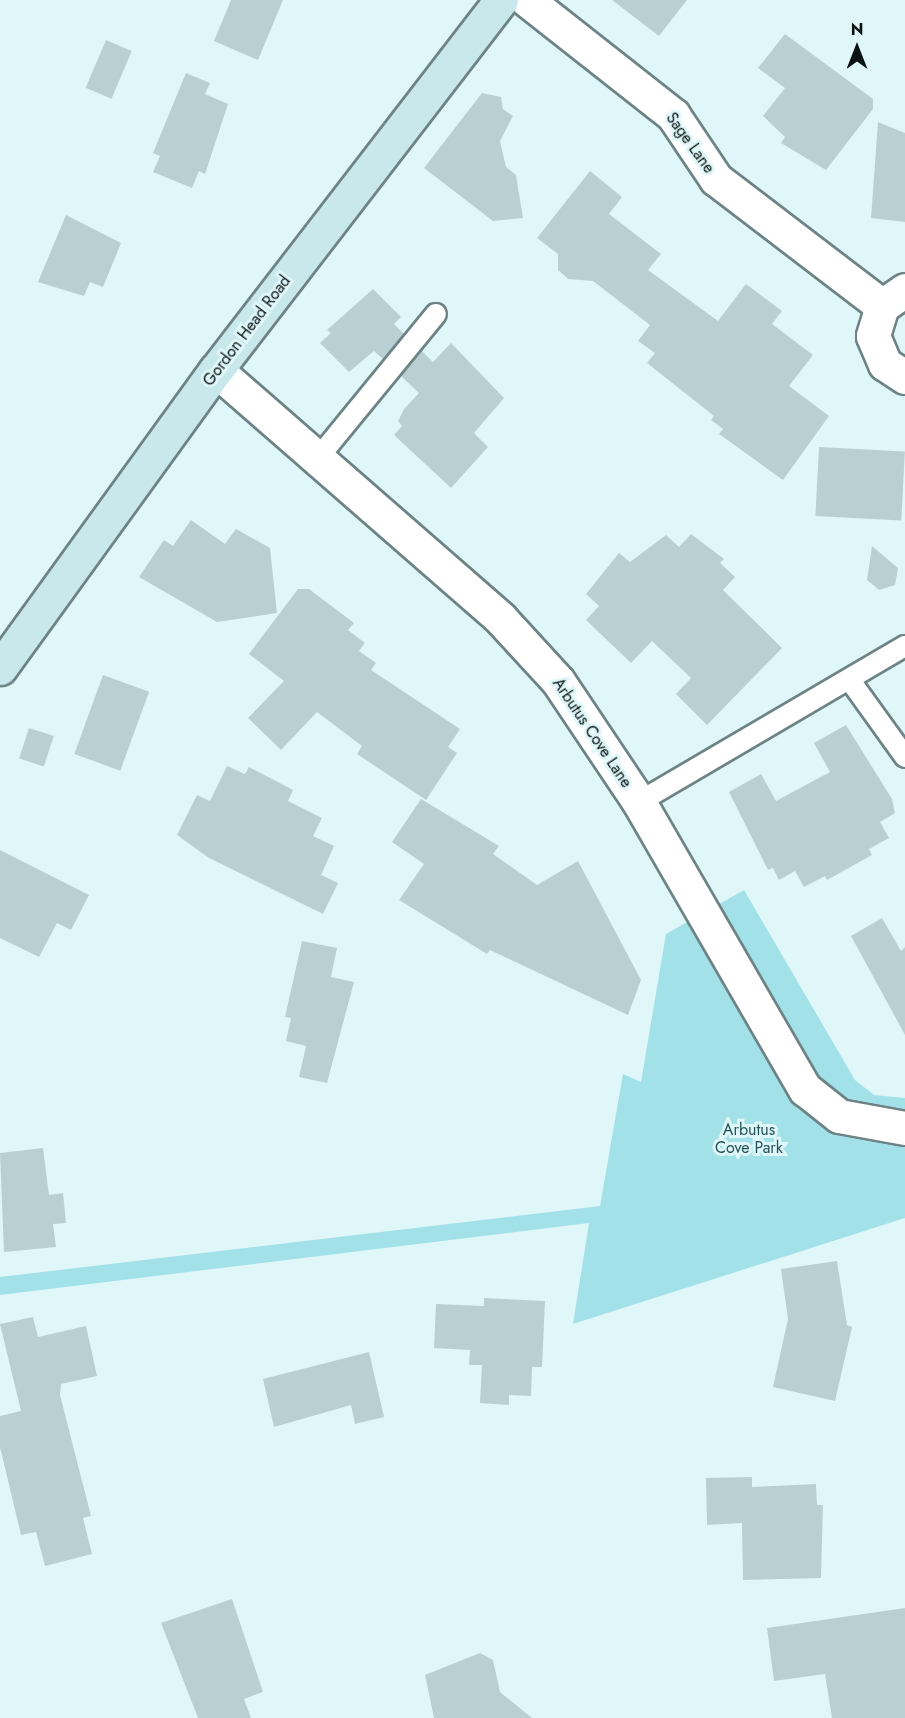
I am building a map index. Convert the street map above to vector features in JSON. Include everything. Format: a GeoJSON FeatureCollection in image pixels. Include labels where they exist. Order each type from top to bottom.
{"type":"FeatureCollection","features":[{"type":"Feature","properties":{"kind":"main road","name":"Gordon Head Road"},"geometry":{"type":"LineString","coordinates":[[0,668],[216,370],[491,3]]}},
{"type":"Feature","properties":{"kind":"street","name":"Sage Lane"},"geometry":{"type":"LineString","coordinates":[[527,0],[673,115],[716,179],[893,298],[873,336],[876,351],[885,364],[905,376]]}},
{"type":"Feature","properties":{"kind":"street","name":"Arbutus Cove Lane"},"geometry":{"type":"LineString","coordinates":[[216,370],[501,619],[558,681],[639,802],[805,1089],[839,1116],[905,1128]]}},
{"type":"Feature","properties":{"kind":"lane"},"geometry":{"type":"LineString","coordinates":[[318,459],[436,314]]}},
{"type":"Feature","properties":{"kind":"lane"},"geometry":{"type":"LineString","coordinates":[[639,802],[905,646]]}},
{"type":"Feature","properties":{"kind":"lane"},"geometry":{"type":"LineString","coordinates":[[849,679],[905,757]]}},
{"type":"Feature","properties":{"kind":"green space","name":"Arbutus Cove Park"},"geometry":{"type":"Polygon","coordinates":[[[744,890],[855,1080],[874,1095],[905,1098],[905,1218],[573,1324],[589,1223],[0,1295],[0,1277],[600,1206],[623,1074],[641,1082],[666,934],[744,890]]]}},
{"type":"Feature","properties":{"kind":"building"},"geometry":{"type":"Polygon","coordinates":[[[231,0],[283,0],[258,60],[214,41],[231,0]]]}},
{"type":"Feature","properties":{"kind":"building"},"geometry":{"type":"Polygon","coordinates":[[[612,0],[687,0],[659,36],[612,0]]]}},
{"type":"Feature","properties":{"kind":"building"},"geometry":{"type":"Polygon","coordinates":[[[785,34],[873,99],[873,109],[826,170],[781,143],[785,137],[763,116],[785,88],[758,68],[785,34]]]}},
{"type":"Feature","properties":{"kind":"building"},"geometry":{"type":"Polygon","coordinates":[[[106,40],[132,51],[111,99],[86,88],[106,40]]]}},
{"type":"Feature","properties":{"kind":"building"},"geometry":{"type":"Polygon","coordinates":[[[186,73],[210,83],[205,94],[228,104],[205,174],[199,171],[192,188],[153,172],[160,156],[153,153],[186,73]]]}},
{"type":"Feature","properties":{"kind":"building"},"geometry":{"type":"Polygon","coordinates":[[[482,93],[501,97],[503,109],[513,116],[500,141],[506,167],[516,175],[523,218],[493,221],[424,168],[482,93]]]}},
{"type":"Feature","properties":{"kind":"building"},"geometry":{"type":"Polygon","coordinates":[[[878,122],[905,133],[905,222],[871,218],[878,122]]]}},
{"type":"Feature","properties":{"kind":"building"},"geometry":{"type":"Polygon","coordinates":[[[590,171],[622,197],[609,214],[661,254],[648,270],[718,321],[746,284],[782,311],[772,324],[813,355],[789,386],[829,416],[783,480],[719,434],[723,429],[711,420],[714,416],[647,363],[655,353],[638,341],[650,325],[593,281],[568,279],[558,270],[558,254],[537,238],[590,171]]]}},
{"type":"Feature","properties":{"kind":"building"},"geometry":{"type":"Polygon","coordinates":[[[66,215],[121,243],[103,287],[90,282],[84,296],[38,282],[66,215]]]}},
{"type":"Feature","properties":{"kind":"building"},"geometry":{"type":"Polygon","coordinates":[[[373,289],[401,317],[394,324],[404,334],[383,359],[374,351],[349,372],[320,343],[331,333],[327,330],[373,289]]]}},
{"type":"Feature","properties":{"kind":"building"},"geometry":{"type":"Polygon","coordinates":[[[451,343],[504,398],[474,433],[488,447],[451,488],[394,435],[402,426],[398,421],[404,409],[419,393],[401,376],[422,351],[433,362],[451,343]]]}},
{"type":"Feature","properties":{"kind":"building"},"geometry":{"type":"Polygon","coordinates":[[[819,447],[905,452],[901,520],[815,516],[819,447]]]}},
{"type":"Feature","properties":{"kind":"building"},"geometry":{"type":"Polygon","coordinates":[[[191,520],[225,544],[236,529],[270,548],[277,613],[217,622],[139,577],[164,540],[173,546],[191,520]]]}},
{"type":"Feature","properties":{"kind":"building"},"geometry":{"type":"Polygon","coordinates":[[[691,534],[724,559],[720,563],[735,577],[723,590],[782,648],[707,725],[676,694],[691,678],[652,641],[631,663],[586,620],[599,606],[586,594],[619,553],[630,562],[666,535],[679,547],[691,534]]]}},
{"type":"Feature","properties":{"kind":"building"},"geometry":{"type":"Polygon","coordinates":[[[872,546],[898,568],[895,585],[879,590],[867,580],[872,546]]]}},
{"type":"Feature","properties":{"kind":"building"},"geometry":{"type":"Polygon","coordinates":[[[298,589],[309,589],[354,623],[348,630],[365,643],[359,651],[376,663],[371,670],[460,729],[448,747],[457,753],[426,800],[357,754],[362,746],[317,712],[281,750],[248,718],[284,681],[249,654],[298,589]]]}},
{"type":"Feature","properties":{"kind":"building"},"geometry":{"type":"Polygon","coordinates":[[[103,675],[149,692],[120,771],[74,754],[103,675]]]}},
{"type":"Feature","properties":{"kind":"building"},"geometry":{"type":"Polygon","coordinates":[[[846,725],[892,799],[895,813],[880,822],[889,838],[869,849],[872,855],[827,880],[825,876],[804,887],[795,871],[779,880],[773,868],[768,870],[729,792],[761,774],[776,801],[830,772],[814,743],[846,725]]]}},
{"type":"Feature","properties":{"kind":"building"},"geometry":{"type":"Polygon","coordinates":[[[29,728],[54,736],[44,766],[19,758],[29,728]]]}},
{"type":"Feature","properties":{"kind":"building"},"geometry":{"type":"Polygon","coordinates":[[[227,766],[245,774],[249,767],[293,790],[288,801],[322,818],[313,836],[334,846],[321,875],[338,883],[323,914],[209,858],[177,835],[197,795],[210,801],[227,766]]]}},
{"type":"Feature","properties":{"kind":"building"},"geometry":{"type":"Polygon","coordinates":[[[421,799],[499,846],[493,854],[537,885],[578,861],[641,980],[628,1015],[490,950],[487,954],[399,900],[424,864],[392,842],[421,799]]]}},
{"type":"Feature","properties":{"kind":"building"},"geometry":{"type":"Polygon","coordinates":[[[0,850],[89,895],[71,930],[57,923],[39,957],[0,938],[0,850]]]}},
{"type":"Feature","properties":{"kind":"building"},"geometry":{"type":"Polygon","coordinates":[[[882,918],[901,951],[905,947],[905,1035],[851,936],[882,918]]]}},
{"type":"Feature","properties":{"kind":"building"},"geometry":{"type":"Polygon","coordinates":[[[302,941],[337,948],[331,977],[354,982],[327,1083],[299,1077],[306,1046],[286,1041],[291,1018],[285,1017],[302,941]]]}},
{"type":"Feature","properties":{"kind":"building"},"geometry":{"type":"Polygon","coordinates":[[[43,1148],[49,1195],[63,1193],[66,1223],[53,1224],[56,1247],[4,1252],[0,1153],[43,1148]]]}},
{"type":"Feature","properties":{"kind":"building"},"geometry":{"type":"Polygon","coordinates":[[[837,1261],[847,1325],[852,1327],[835,1401],[773,1387],[788,1319],[781,1269],[837,1261]]]}},
{"type":"Feature","properties":{"kind":"building"},"geometry":{"type":"Polygon","coordinates":[[[484,1298],[545,1301],[542,1367],[532,1367],[531,1396],[509,1395],[509,1405],[480,1403],[482,1365],[469,1365],[470,1350],[434,1348],[436,1304],[484,1306],[484,1298]]]}},
{"type":"Feature","properties":{"kind":"building"},"geometry":{"type":"Polygon","coordinates":[[[33,1317],[38,1337],[86,1326],[97,1376],[61,1384],[60,1395],[91,1516],[83,1518],[92,1554],[45,1566],[36,1532],[21,1535],[0,1447],[0,1416],[21,1411],[0,1324],[33,1317]]]}},
{"type":"Feature","properties":{"kind":"building"},"geometry":{"type":"Polygon","coordinates":[[[369,1352],[384,1417],[355,1424],[351,1405],[274,1427],[263,1379],[369,1352]]]}},
{"type":"Feature","properties":{"kind":"building"},"geometry":{"type":"Polygon","coordinates":[[[752,1477],[752,1487],[816,1484],[817,1505],[823,1505],[821,1578],[743,1580],[742,1523],[707,1525],[706,1478],[752,1477]]]}},
{"type":"Feature","properties":{"kind":"building"},"geometry":{"type":"Polygon","coordinates":[[[232,1599],[263,1692],[244,1699],[251,1718],[198,1718],[161,1623],[232,1599]]]}},
{"type":"Feature","properties":{"kind":"building"},"geometry":{"type":"Polygon","coordinates":[[[905,1608],[905,1718],[832,1718],[825,1674],[774,1681],[767,1628],[905,1608]]]}},
{"type":"Feature","properties":{"kind":"building"},"geometry":{"type":"Polygon","coordinates":[[[480,1653],[493,1660],[500,1692],[532,1718],[434,1718],[425,1675],[480,1653]]]}}]}
